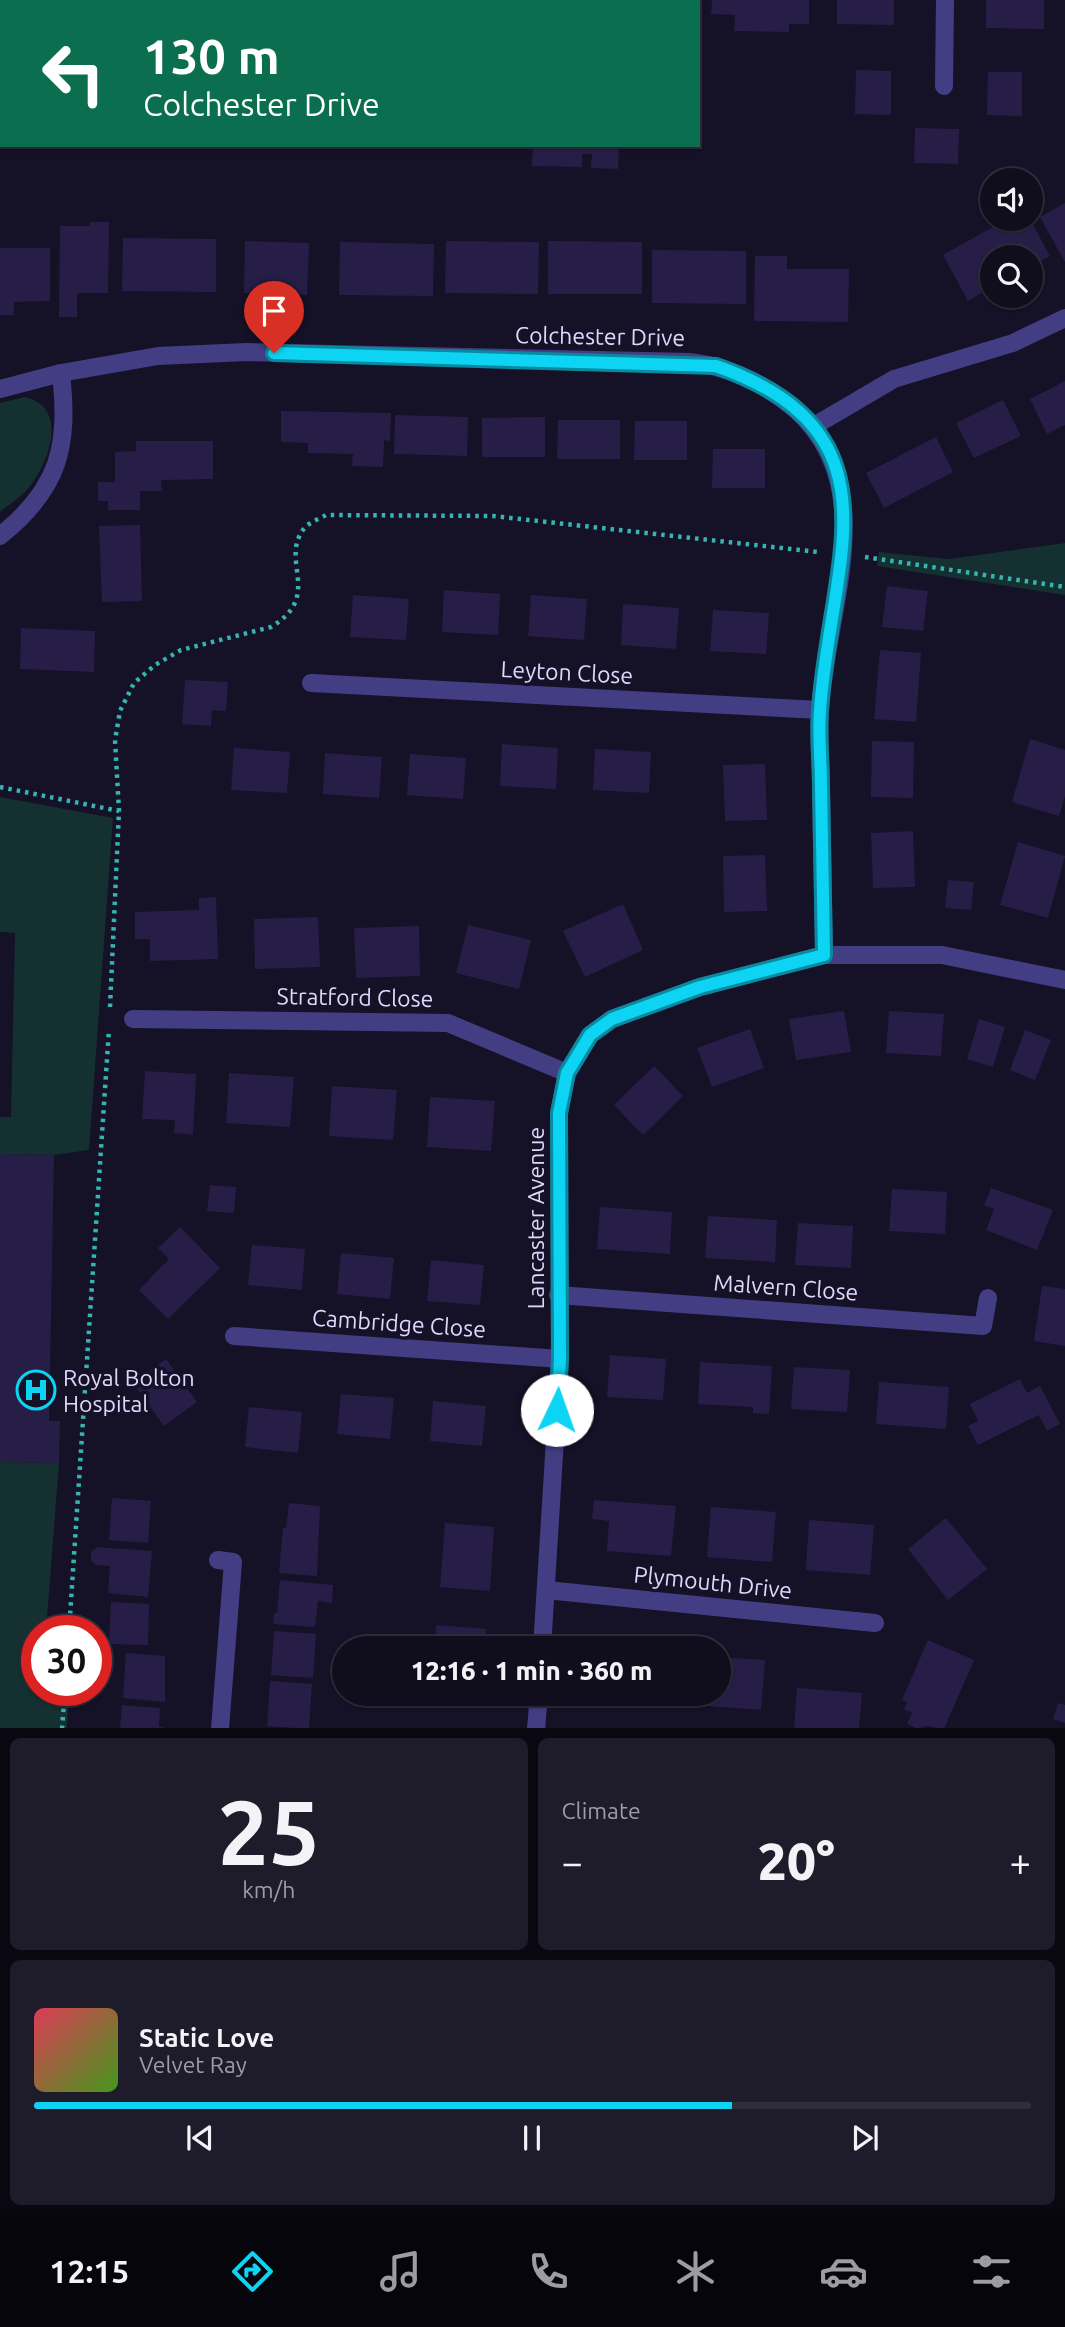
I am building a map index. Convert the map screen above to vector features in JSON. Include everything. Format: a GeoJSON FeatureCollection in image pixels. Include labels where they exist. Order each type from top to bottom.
{"type":"FeatureCollection","features":[{"type":"Feature","properties":{"kind":"street"},"geometry":{"type":"LineString","coordinates":[[944,86],[945,0]]}},
{"type":"Feature","properties":{"kind":"street"},"geometry":{"type":"LineString","coordinates":[[814,426],[887,382],[1013,343],[1065,318]]}},
{"type":"Feature","properties":{"kind":"street","name":"Colchester Drive"},"geometry":{"type":"LineString","coordinates":[[0,389],[61,373],[158,356],[246,352],[690,362],[716,366],[741,375],[779,396],[814,426],[839,482],[845,517],[843,553],[820,710],[824,955]]}},
{"type":"Feature","properties":{"kind":"street"},"geometry":{"type":"LineString","coordinates":[[0,536],[34,504],[57,468],[66,418],[61,373]]}},
{"type":"Feature","properties":{"kind":"street","name":"Leyton Close"},"geometry":{"type":"LineString","coordinates":[[311,683],[820,710]]}},
{"type":"Feature","properties":{"kind":"street","name":"Lancaster Avenue"},"geometry":{"type":"LineString","coordinates":[[543,1636],[560,1359],[559,1113],[567,1073],[590,1035],[612,1019],[700,987],[824,955],[942,955],[1065,980]]}},
{"type":"Feature","properties":{"kind":"street","name":"Stratford Close"},"geometry":{"type":"LineString","coordinates":[[133,1019],[449,1023],[567,1073]]}},
{"type":"Feature","properties":{"kind":"street","name":"Malvern Close"},"geometry":{"type":"LineString","coordinates":[[558,1295],[984,1326],[988,1298]]}},
{"type":"Feature","properties":{"kind":"street","name":"Cambridge Close"},"geometry":{"type":"LineString","coordinates":[[234,1336],[560,1359]]}},
{"type":"Feature","properties":{"kind":"street"},"geometry":{"type":"LineString","coordinates":[[218,1560],[233,1562],[220,1728]]}},
{"type":"Feature","properties":{"kind":"street","name":"Plymouth Drive"},"geometry":{"type":"LineString","coordinates":[[546,1590],[875,1622]]}},
{"type":"Feature","properties":{"kind":"street"},"geometry":{"type":"LineString","coordinates":[[536,1728],[537,1706]]}},
{"type":"Feature","properties":{"kind":"path"},"geometry":{"type":"LineString","coordinates":[[70,1615],[110,1017],[119,811],[115,740],[120,711],[134,682],[155,665],[181,650],[271,627],[284,620],[300,587],[296,545],[303,528],[326,515],[493,516],[843,553],[1065,587]]}},
{"type":"Feature","properties":{"kind":"path"},"geometry":{"type":"LineString","coordinates":[[0,787],[119,811]]}},
{"type":"Feature","properties":{"kind":"path"},"geometry":{"type":"LineString","coordinates":[[62,1728],[64,1706]]}},
{"type":"Feature","properties":{"kind":"green space"},"geometry":{"type":"Polygon","coordinates":[[[25,397],[39,403],[48,413],[51,439],[42,467],[34,480],[23,494],[0,512],[0,403],[25,397]]]}},
{"type":"Feature","properties":{"kind":"green space"},"geometry":{"type":"Polygon","coordinates":[[[1065,543],[1065,595],[877,566],[879,552],[949,559],[1065,543]]]}},
{"type":"Feature","properties":{"kind":"green space"},"geometry":{"type":"Polygon","coordinates":[[[0,797],[113,818],[89,1150],[54,1155],[0,1154],[0,1117],[11,1117],[15,933],[0,932],[0,797]]]}},
{"type":"Feature","properties":{"kind":"green space"},"geometry":{"type":"Polygon","coordinates":[[[0,1462],[59,1463],[47,1615],[21,1615],[21,1706],[68,1706],[67,1728],[0,1728],[0,1462]]]}},
{"type":"Feature","properties":{"kind":"building"},"geometry":{"type":"Polygon","coordinates":[[[712,0],[809,0],[809,24],[789,24],[789,32],[734,31],[735,15],[711,14],[712,0]]]}},
{"type":"Feature","properties":{"kind":"building"},"geometry":{"type":"Polygon","coordinates":[[[837,0],[894,0],[894,25],[837,24],[837,0]]]}},
{"type":"Feature","properties":{"kind":"building"},"geometry":{"type":"Polygon","coordinates":[[[986,0],[1044,0],[1044,29],[986,28],[986,0]]]}},
{"type":"Feature","properties":{"kind":"building"},"geometry":{"type":"Polygon","coordinates":[[[856,70],[891,71],[891,115],[855,114],[856,70]]]}},
{"type":"Feature","properties":{"kind":"building"},"geometry":{"type":"Polygon","coordinates":[[[988,72],[1022,72],[1022,116],[987,115],[988,72]]]}},
{"type":"Feature","properties":{"kind":"building"},"geometry":{"type":"Polygon","coordinates":[[[915,128],[959,129],[958,164],[914,163],[915,128]]]}},
{"type":"Feature","properties":{"kind":"building"},"geometry":{"type":"Polygon","coordinates":[[[24,147],[54,147],[54,149],[24,147]]]}},
{"type":"Feature","properties":{"kind":"building"},"geometry":{"type":"Polygon","coordinates":[[[74,147],[100,147],[100,149],[74,147]]]}},
{"type":"Feature","properties":{"kind":"building"},"geometry":{"type":"Polygon","coordinates":[[[533,147],[619,147],[618,169],[591,168],[592,154],[582,154],[582,167],[532,166],[533,147]]]}},
{"type":"Feature","properties":{"kind":"building"},"geometry":{"type":"Polygon","coordinates":[[[1065,203],[1065,262],[1043,222],[1043,215],[1065,203]]]}},
{"type":"Feature","properties":{"kind":"building"},"geometry":{"type":"Polygon","coordinates":[[[90,222],[109,222],[108,293],[77,293],[77,317],[59,317],[60,226],[90,226],[90,222]]]}},
{"type":"Feature","properties":{"kind":"building"},"geometry":{"type":"Polygon","coordinates":[[[986,231],[1036,231],[1050,256],[1043,260],[1043,245],[980,245],[980,294],[968,301],[943,255],[986,231]]]}},
{"type":"Feature","properties":{"kind":"building"},"geometry":{"type":"Polygon","coordinates":[[[123,238],[216,239],[216,292],[122,291],[123,238]]]}},
{"type":"Feature","properties":{"kind":"building"},"geometry":{"type":"Polygon","coordinates":[[[245,241],[309,243],[307,295],[244,293],[245,241]]]}},
{"type":"Feature","properties":{"kind":"building"},"geometry":{"type":"Polygon","coordinates":[[[446,241],[539,242],[538,294],[445,293],[446,241]]]}},
{"type":"Feature","properties":{"kind":"building"},"geometry":{"type":"Polygon","coordinates":[[[548,241],[642,242],[642,294],[548,294],[548,241]]]}},
{"type":"Feature","properties":{"kind":"building"},"geometry":{"type":"Polygon","coordinates":[[[340,242],[434,244],[433,296],[339,295],[340,242]]]}},
{"type":"Feature","properties":{"kind":"building"},"geometry":{"type":"Polygon","coordinates":[[[0,248],[50,248],[50,301],[14,302],[14,315],[0,315],[0,248]]]}},
{"type":"Feature","properties":{"kind":"building"},"geometry":{"type":"Polygon","coordinates":[[[652,250],[746,251],[746,304],[652,303],[652,250]]]}},
{"type":"Feature","properties":{"kind":"building"},"geometry":{"type":"Polygon","coordinates":[[[755,256],[787,256],[787,269],[849,269],[848,322],[754,321],[755,256]]]}},
{"type":"Feature","properties":{"kind":"building"},"geometry":{"type":"Polygon","coordinates":[[[1065,381],[1065,425],[1047,434],[1030,399],[1065,381]]]}},
{"type":"Feature","properties":{"kind":"building"},"geometry":{"type":"Polygon","coordinates":[[[1003,400],[1021,436],[974,458],[956,423],[1003,400]]]}},
{"type":"Feature","properties":{"kind":"building"},"geometry":{"type":"Polygon","coordinates":[[[281,411],[391,413],[390,441],[384,440],[383,467],[352,466],[353,454],[308,453],[308,443],[281,442],[281,411]]]}},
{"type":"Feature","properties":{"kind":"building"},"geometry":{"type":"Polygon","coordinates":[[[395,415],[468,417],[467,456],[394,454],[395,415]]]}},
{"type":"Feature","properties":{"kind":"building"},"geometry":{"type":"Polygon","coordinates":[[[545,417],[545,457],[482,457],[482,418],[545,417]]]}},
{"type":"Feature","properties":{"kind":"building"},"geometry":{"type":"Polygon","coordinates":[[[558,420],[620,420],[620,459],[557,459],[558,420]]]}},
{"type":"Feature","properties":{"kind":"building"},"geometry":{"type":"Polygon","coordinates":[[[635,421],[687,421],[687,460],[634,460],[635,421]]]}},
{"type":"Feature","properties":{"kind":"building"},"geometry":{"type":"Polygon","coordinates":[[[936,437],[953,472],[884,508],[866,473],[936,437]]]}},
{"type":"Feature","properties":{"kind":"building"},"geometry":{"type":"Polygon","coordinates":[[[136,441],[213,441],[213,479],[161,480],[162,491],[140,491],[140,510],[108,510],[108,501],[98,501],[98,482],[115,482],[115,452],[136,451],[136,441]]]}},
{"type":"Feature","properties":{"kind":"building"},"geometry":{"type":"Polygon","coordinates":[[[713,449],[765,449],[765,488],[712,488],[713,449]]]}},
{"type":"Feature","properties":{"kind":"building"},"geometry":{"type":"Polygon","coordinates":[[[140,525],[142,601],[102,602],[99,526],[140,525]]]}},
{"type":"Feature","properties":{"kind":"building"},"geometry":{"type":"Polygon","coordinates":[[[887,586],[928,591],[923,631],[882,627],[887,586]]]}},
{"type":"Feature","properties":{"kind":"building"},"geometry":{"type":"Polygon","coordinates":[[[444,590],[500,594],[498,635],[442,632],[444,590]]]}},
{"type":"Feature","properties":{"kind":"building"},"geometry":{"type":"Polygon","coordinates":[[[353,595],[409,599],[406,640],[350,637],[353,595]]]}},
{"type":"Feature","properties":{"kind":"building"},"geometry":{"type":"Polygon","coordinates":[[[531,595],[587,599],[584,640],[528,636],[531,595]]]}},
{"type":"Feature","properties":{"kind":"building"},"geometry":{"type":"Polygon","coordinates":[[[623,604],[679,608],[676,649],[621,645],[623,604]]]}},
{"type":"Feature","properties":{"kind":"building"},"geometry":{"type":"Polygon","coordinates":[[[713,610],[769,613],[766,654],[710,651],[713,610]]]}},
{"type":"Feature","properties":{"kind":"building"},"geometry":{"type":"Polygon","coordinates":[[[21,628],[95,631],[94,672],[20,669],[21,628]]]}},
{"type":"Feature","properties":{"kind":"building"},"geometry":{"type":"Polygon","coordinates":[[[880,650],[921,653],[916,722],[874,719],[880,650]]]}},
{"type":"Feature","properties":{"kind":"building"},"geometry":{"type":"Polygon","coordinates":[[[185,680],[228,682],[226,711],[212,710],[211,726],[182,724],[185,680]]]}},
{"type":"Feature","properties":{"kind":"building"},"geometry":{"type":"Polygon","coordinates":[[[1030,739],[1065,750],[1065,796],[1059,816],[1012,802],[1030,739]]]}},
{"type":"Feature","properties":{"kind":"building"},"geometry":{"type":"Polygon","coordinates":[[[872,741],[914,742],[913,798],[871,797],[872,741]]]}},
{"type":"Feature","properties":{"kind":"building"},"geometry":{"type":"Polygon","coordinates":[[[502,744],[558,748],[556,789],[500,786],[502,744]]]}},
{"type":"Feature","properties":{"kind":"building"},"geometry":{"type":"Polygon","coordinates":[[[234,748],[290,752],[287,793],[231,790],[234,748]]]}},
{"type":"Feature","properties":{"kind":"building"},"geometry":{"type":"Polygon","coordinates":[[[595,749],[651,752],[649,793],[593,790],[595,749]]]}},
{"type":"Feature","properties":{"kind":"building"},"geometry":{"type":"Polygon","coordinates":[[[325,753],[382,757],[379,798],[323,794],[325,753]]]}},
{"type":"Feature","properties":{"kind":"building"},"geometry":{"type":"Polygon","coordinates":[[[410,754],[466,758],[463,799],[407,795],[410,754]]]}},
{"type":"Feature","properties":{"kind":"building"},"geometry":{"type":"Polygon","coordinates":[[[765,764],[767,820],[725,821],[723,765],[765,764]]]}},
{"type":"Feature","properties":{"kind":"building"},"geometry":{"type":"Polygon","coordinates":[[[913,831],[915,887],[873,888],[871,833],[913,831]]]}},
{"type":"Feature","properties":{"kind":"building"},"geometry":{"type":"Polygon","coordinates":[[[1018,842],[1065,856],[1048,918],[1000,905],[1018,842]]]}},
{"type":"Feature","properties":{"kind":"building"},"geometry":{"type":"Polygon","coordinates":[[[765,855],[767,911],[724,912],[723,856],[765,855]]]}},
{"type":"Feature","properties":{"kind":"building"},"geometry":{"type":"Polygon","coordinates":[[[948,880],[974,882],[971,910],[945,908],[948,880]]]}},
{"type":"Feature","properties":{"kind":"building"},"geometry":{"type":"Polygon","coordinates":[[[216,897],[218,959],[150,961],[150,939],[135,939],[135,912],[199,910],[199,898],[216,897]]]}},
{"type":"Feature","properties":{"kind":"building"},"geometry":{"type":"Polygon","coordinates":[[[623,904],[643,950],[585,977],[563,931],[623,904]]]}},
{"type":"Feature","properties":{"kind":"building"},"geometry":{"type":"Polygon","coordinates":[[[318,917],[320,967],[255,969],[254,919],[318,917]]]}},
{"type":"Feature","properties":{"kind":"building"},"geometry":{"type":"Polygon","coordinates":[[[468,925],[531,940],[519,989],[456,973],[468,925]]]}},
{"type":"Feature","properties":{"kind":"building"},"geometry":{"type":"Polygon","coordinates":[[[419,926],[420,976],[356,978],[354,928],[419,926]]]}},
{"type":"Feature","properties":{"kind":"building"},"geometry":{"type":"Polygon","coordinates":[[[844,1011],[851,1052],[796,1060],[789,1019],[844,1011]]]}},
{"type":"Feature","properties":{"kind":"building"},"geometry":{"type":"Polygon","coordinates":[[[889,1011],[944,1014],[941,1056],[886,1053],[889,1011]]]}},
{"type":"Feature","properties":{"kind":"building"},"geometry":{"type":"Polygon","coordinates":[[[979,1019],[1005,1027],[993,1067],[967,1059],[979,1019]]]}},
{"type":"Feature","properties":{"kind":"building"},"geometry":{"type":"Polygon","coordinates":[[[750,1029],[764,1068],[712,1087],[697,1048],[750,1029]]]}},
{"type":"Feature","properties":{"kind":"building"},"geometry":{"type":"Polygon","coordinates":[[[1025,1030],[1051,1040],[1035,1080],[1010,1070],[1025,1030]]]}},
{"type":"Feature","properties":{"kind":"building"},"geometry":{"type":"Polygon","coordinates":[[[654,1066],[683,1096],[643,1135],[614,1105],[654,1066]]]}},
{"type":"Feature","properties":{"kind":"building"},"geometry":{"type":"Polygon","coordinates":[[[145,1071],[196,1074],[193,1135],[174,1133],[175,1120],[142,1119],[145,1071]]]}},
{"type":"Feature","properties":{"kind":"building"},"geometry":{"type":"Polygon","coordinates":[[[229,1073],[294,1077],[290,1127],[226,1123],[229,1073]]]}},
{"type":"Feature","properties":{"kind":"building"},"geometry":{"type":"Polygon","coordinates":[[[332,1086],[397,1090],[393,1140],[329,1136],[332,1086]]]}},
{"type":"Feature","properties":{"kind":"building"},"geometry":{"type":"Polygon","coordinates":[[[430,1097],[495,1101],[491,1151],[427,1147],[430,1097]]]}},
{"type":"Feature","properties":{"kind":"building"},"geometry":{"type":"Polygon","coordinates":[[[0,1154],[54,1155],[49,1421],[60,1421],[59,1463],[0,1462],[0,1154]]]}},
{"type":"Feature","properties":{"kind":"building"},"geometry":{"type":"Polygon","coordinates":[[[210,1185],[236,1187],[234,1213],[207,1211],[210,1185]]]}},
{"type":"Feature","properties":{"kind":"building"},"geometry":{"type":"Polygon","coordinates":[[[991,1188],[1053,1210],[1037,1250],[986,1230],[994,1209],[984,1205],[991,1188]]]}},
{"type":"Feature","properties":{"kind":"building"},"geometry":{"type":"Polygon","coordinates":[[[892,1189],[947,1192],[945,1234],[889,1231],[892,1189]]]}},
{"type":"Feature","properties":{"kind":"building"},"geometry":{"type":"Polygon","coordinates":[[[600,1207],[672,1212],[670,1254],[597,1249],[600,1207]]]}},
{"type":"Feature","properties":{"kind":"building"},"geometry":{"type":"Polygon","coordinates":[[[708,1216],[777,1220],[775,1262],[705,1258],[708,1216]]]}},
{"type":"Feature","properties":{"kind":"building"},"geometry":{"type":"Polygon","coordinates":[[[798,1223],[853,1226],[851,1268],[795,1265],[798,1223]]]}},
{"type":"Feature","properties":{"kind":"building"},"geometry":{"type":"Polygon","coordinates":[[[180,1227],[220,1268],[168,1319],[139,1290],[169,1259],[158,1248],[180,1227]]]}},
{"type":"Feature","properties":{"kind":"building"},"geometry":{"type":"Polygon","coordinates":[[[252,1245],[305,1249],[302,1290],[248,1285],[252,1245]]]}},
{"type":"Feature","properties":{"kind":"building"},"geometry":{"type":"Polygon","coordinates":[[[341,1253],[394,1258],[390,1299],[337,1294],[341,1253]]]}},
{"type":"Feature","properties":{"kind":"building"},"geometry":{"type":"Polygon","coordinates":[[[431,1260],[484,1265],[480,1305],[427,1301],[431,1260]]]}},
{"type":"Feature","properties":{"kind":"building"},"geometry":{"type":"Polygon","coordinates":[[[1042,1286],[1065,1289],[1065,1346],[1034,1341],[1042,1286]]]}},
{"type":"Feature","properties":{"kind":"building"},"geometry":{"type":"Polygon","coordinates":[[[610,1355],[666,1359],[663,1400],[607,1397],[610,1355]]]}},
{"type":"Feature","properties":{"kind":"building"},"geometry":{"type":"Polygon","coordinates":[[[166,1359],[197,1402],[164,1426],[133,1383],[166,1359]]]}},
{"type":"Feature","properties":{"kind":"building"},"geometry":{"type":"Polygon","coordinates":[[[700,1362],[772,1366],[769,1414],[753,1413],[753,1407],[698,1404],[700,1362]]]}},
{"type":"Feature","properties":{"kind":"building"},"geometry":{"type":"Polygon","coordinates":[[[794,1367],[850,1370],[847,1412],[791,1409],[794,1367]]]}},
{"type":"Feature","properties":{"kind":"building"},"geometry":{"type":"Polygon","coordinates":[[[1020,1379],[1027,1393],[1040,1386],[1060,1424],[1047,1431],[1039,1415],[978,1445],[968,1426],[978,1421],[970,1404],[1020,1379]]]}},
{"type":"Feature","properties":{"kind":"building"},"geometry":{"type":"Polygon","coordinates":[[[879,1382],[949,1387],[946,1429],[876,1424],[879,1382]]]}},
{"type":"Feature","properties":{"kind":"building"},"geometry":{"type":"Polygon","coordinates":[[[341,1394],[394,1398],[390,1439],[337,1434],[341,1394]]]}},
{"type":"Feature","properties":{"kind":"building"},"geometry":{"type":"Polygon","coordinates":[[[433,1401],[486,1406],[482,1446],[430,1441],[433,1401]]]}},
{"type":"Feature","properties":{"kind":"building"},"geometry":{"type":"Polygon","coordinates":[[[249,1407],[302,1412],[298,1453],[245,1447],[249,1407]]]}},
{"type":"Feature","properties":{"kind":"building"},"geometry":{"type":"Polygon","coordinates":[[[112,1498],[151,1501],[148,1543],[109,1540],[112,1498]]]}},
{"type":"Feature","properties":{"kind":"building"},"geometry":{"type":"Polygon","coordinates":[[[594,1500],[676,1506],[671,1556],[607,1551],[609,1521],[592,1519],[594,1500]]]}},
{"type":"Feature","properties":{"kind":"building"},"geometry":{"type":"Polygon","coordinates":[[[289,1503],[320,1506],[317,1576],[279,1573],[283,1528],[286,1528],[289,1503]]]}},
{"type":"Feature","properties":{"kind":"building"},"geometry":{"type":"Polygon","coordinates":[[[711,1507],[776,1512],[772,1562],[707,1557],[711,1507]]]}},
{"type":"Feature","properties":{"kind":"building"},"geometry":{"type":"Polygon","coordinates":[[[946,1518],[987,1569],[948,1600],[908,1549],[946,1518]]]}},
{"type":"Feature","properties":{"kind":"building"},"geometry":{"type":"Polygon","coordinates":[[[809,1520],[874,1525],[870,1575],[806,1570],[809,1520]]]}},
{"type":"Feature","properties":{"kind":"building"},"geometry":{"type":"Polygon","coordinates":[[[445,1523],[494,1527],[490,1591],[440,1587],[445,1523]]]}},
{"type":"Feature","properties":{"kind":"building"},"geometry":{"type":"Polygon","coordinates":[[[97,1547],[152,1551],[148,1597],[108,1593],[110,1566],[96,1565],[91,1560],[91,1552],[97,1547]]]}},
{"type":"Feature","properties":{"kind":"building"},"geometry":{"type":"Polygon","coordinates":[[[280,1580],[333,1585],[332,1603],[318,1601],[315,1627],[273,1624],[274,1613],[277,1613],[280,1580]]]}},
{"type":"Feature","properties":{"kind":"building"},"geometry":{"type":"Polygon","coordinates":[[[111,1602],[149,1604],[148,1645],[112,1644],[111,1602]]]}},
{"type":"Feature","properties":{"kind":"building"},"geometry":{"type":"Polygon","coordinates":[[[436,1625],[486,1629],[486,1636],[436,1636],[436,1625]]]}},
{"type":"Feature","properties":{"kind":"building"},"geometry":{"type":"Polygon","coordinates":[[[274,1631],[316,1634],[313,1678],[271,1675],[274,1631]]]}},
{"type":"Feature","properties":{"kind":"building"},"geometry":{"type":"Polygon","coordinates":[[[928,1640],[974,1660],[944,1728],[916,1728],[907,1724],[912,1713],[904,1709],[907,1702],[902,1700],[928,1640]]]}},
{"type":"Feature","properties":{"kind":"building"},"geometry":{"type":"Polygon","coordinates":[[[126,1653],[165,1656],[165,1702],[123,1698],[126,1653]]]}},
{"type":"Feature","properties":{"kind":"building"},"geometry":{"type":"Polygon","coordinates":[[[731,1658],[765,1660],[761,1710],[710,1706],[731,1706],[731,1658]]]}},
{"type":"Feature","properties":{"kind":"building"},"geometry":{"type":"Polygon","coordinates":[[[270,1681],[312,1684],[309,1728],[267,1726],[270,1681]]]}},
{"type":"Feature","properties":{"kind":"building"},"geometry":{"type":"Polygon","coordinates":[[[797,1688],[862,1693],[859,1728],[794,1728],[797,1688]]]}},
{"type":"Feature","properties":{"kind":"building"},"geometry":{"type":"Polygon","coordinates":[[[1058,1703],[1065,1705],[1065,1723],[1053,1719],[1058,1703]]]}},
{"type":"Feature","properties":{"kind":"building"},"geometry":{"type":"Polygon","coordinates":[[[122,1705],[160,1708],[159,1726],[164,1728],[120,1728],[122,1705]]]}},
{"type":"Feature","properties":{"kind":"place","name":"Royal Bolton Hospital"},"geometry":{"type":"Point","coordinates":[36,1390]}},
{"type":"Feature","properties":{"kind":"route"},"geometry":{"type":"LineString","coordinates":[[274,353],[690,362],[716,366],[766,388],[814,426],[828,452],[839,482],[845,517],[843,553],[820,710],[824,955],[700,987],[612,1019],[590,1035],[567,1073],[559,1113],[560,1359],[557,1410]]}}]}
